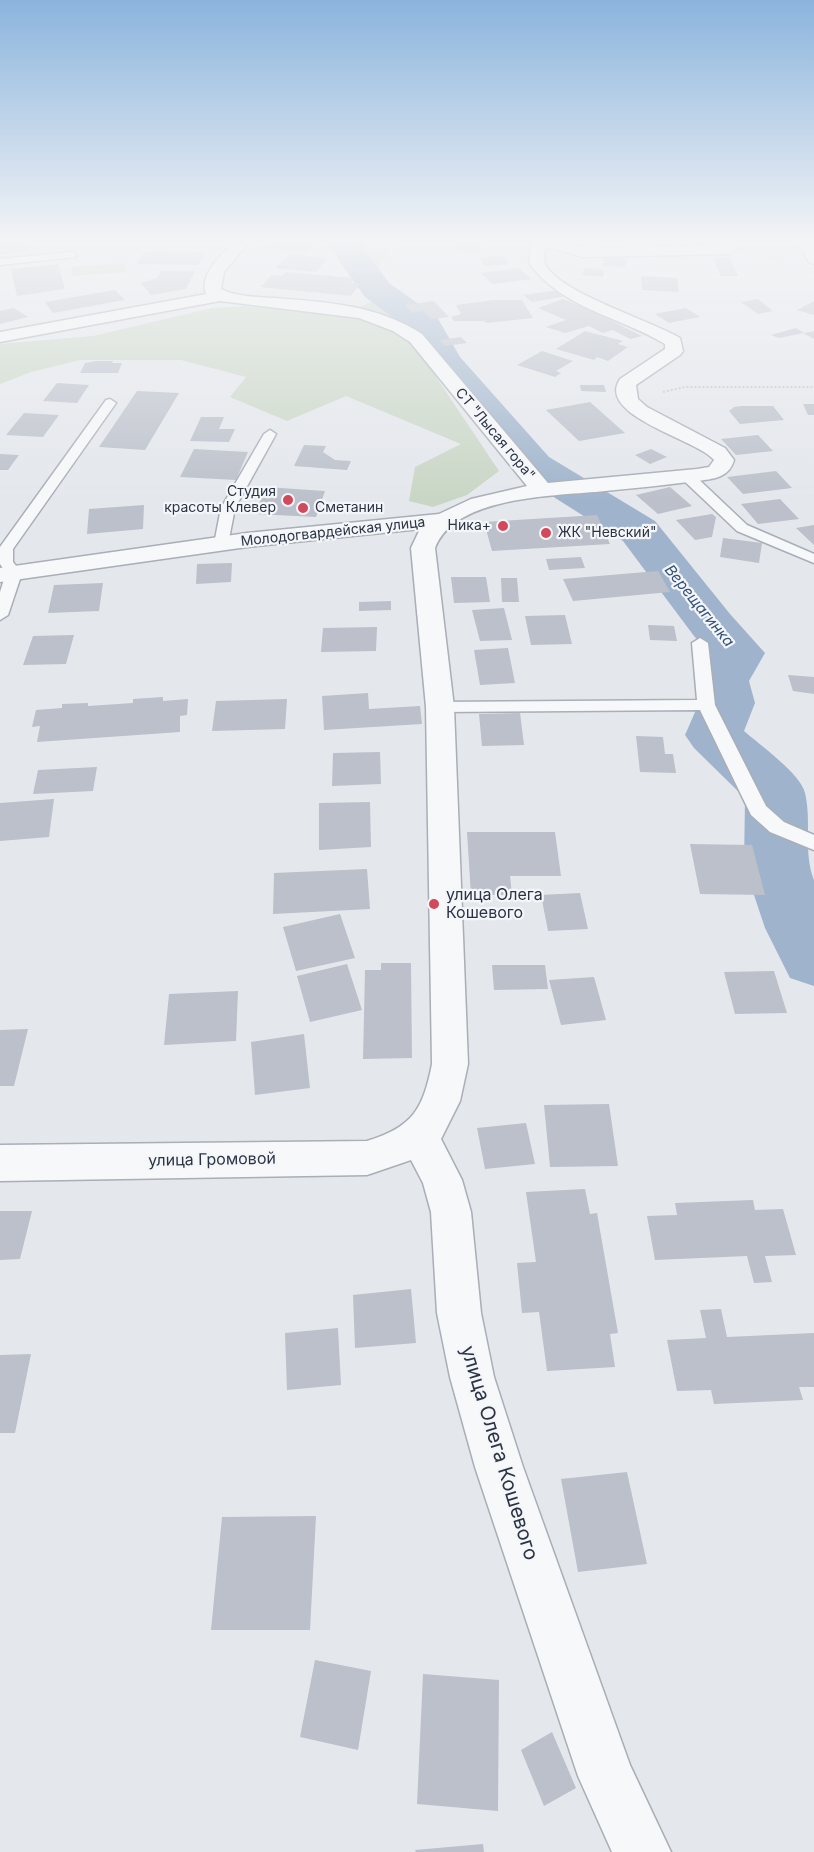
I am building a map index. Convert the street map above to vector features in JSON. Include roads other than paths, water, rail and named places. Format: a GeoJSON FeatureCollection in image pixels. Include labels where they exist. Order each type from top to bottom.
{"type":"FeatureCollection","features":[{"type":"Feature","properties":{"kind":"street"},"geometry":{"type":"LineString","coordinates":[[0,338],[55,327]]}},
{"type":"Feature","properties":{"kind":"street","name":"СТ \"Лысая гора\""},"geometry":{"type":"LineString","coordinates":[[401,327],[416,338],[542,490]]}},
{"type":"Feature","properties":{"kind":"street","name":"Молодогвардейская улица"},"geometry":{"type":"LineString","coordinates":[[7,574],[221,544],[444,520],[474,504],[542,490],[715,472],[722,467],[724,460],[718,452],[640,411],[631,405],[626,397],[627,383],[674,351],[674,342],[648,327]]}},
{"type":"Feature","properties":{"kind":"street"},"geometry":{"type":"LineString","coordinates":[[418,1135],[437,1117],[446,1092],[450,1064],[440,707],[423,548],[429,533],[444,520]]}},
{"type":"Feature","properties":{"kind":"street","name":"улица Громовой"},"geometry":{"type":"LineString","coordinates":[[0,1162],[368,1158],[397,1150],[418,1135]]}},
{"type":"Feature","properties":{"kind":"street","name":"улица Олега Кошевого"},"geometry":{"type":"LineString","coordinates":[[418,1135],[442,1180],[450,1212],[459,1313],[472,1377],[499,1467],[606,1776],[642,1852]]}},
{"type":"Feature","properties":{"kind":"lane"},"geometry":{"type":"LineString","coordinates":[[0,615],[7,574],[4,556],[6,549],[110,403]]}},
{"type":"Feature","properties":{"kind":"lane"},"geometry":{"type":"LineString","coordinates":[[221,544],[228,508],[270,434]]}},
{"type":"Feature","properties":{"kind":"lane"},"geometry":{"type":"LineString","coordinates":[[692,476],[742,528],[814,559]]}},
{"type":"Feature","properties":{"kind":"lane"},"geometry":{"type":"LineString","coordinates":[[700,643],[706,705],[758,810],[777,826],[814,843]]}},
{"type":"Feature","properties":{"kind":"lane"},"geometry":{"type":"LineString","coordinates":[[440,707],[706,705]]}},
{"type":"Feature","properties":{"kind":"waterway","name":"Верещагинка"},"geometry":{"type":"LineString","coordinates":[[427,327],[444,361],[534,466],[639,531],[712,625],[739,653],[722,681],[727,703],[714,735],[775,792],[776,865],[799,928],[814,959]]}},
{"type":"Feature","properties":{"kind":"place","name":"Студия красоты Клевер"},"geometry":{"type":"Point","coordinates":[288,500]}},
{"type":"Feature","properties":{"kind":"place","name":"Сметанин"},"geometry":{"type":"Point","coordinates":[303,508]}},
{"type":"Feature","properties":{"kind":"place","name":"Ника+"},"geometry":{"type":"Point","coordinates":[503,526]}},
{"type":"Feature","properties":{"kind":"place","name":"ЖК \"Невский\""},"geometry":{"type":"Point","coordinates":[546,533]}},
{"type":"Feature","properties":{"kind":"place","name":"улица Олега Кошевого"},"geometry":{"type":"Point","coordinates":[434,904]}}]}
